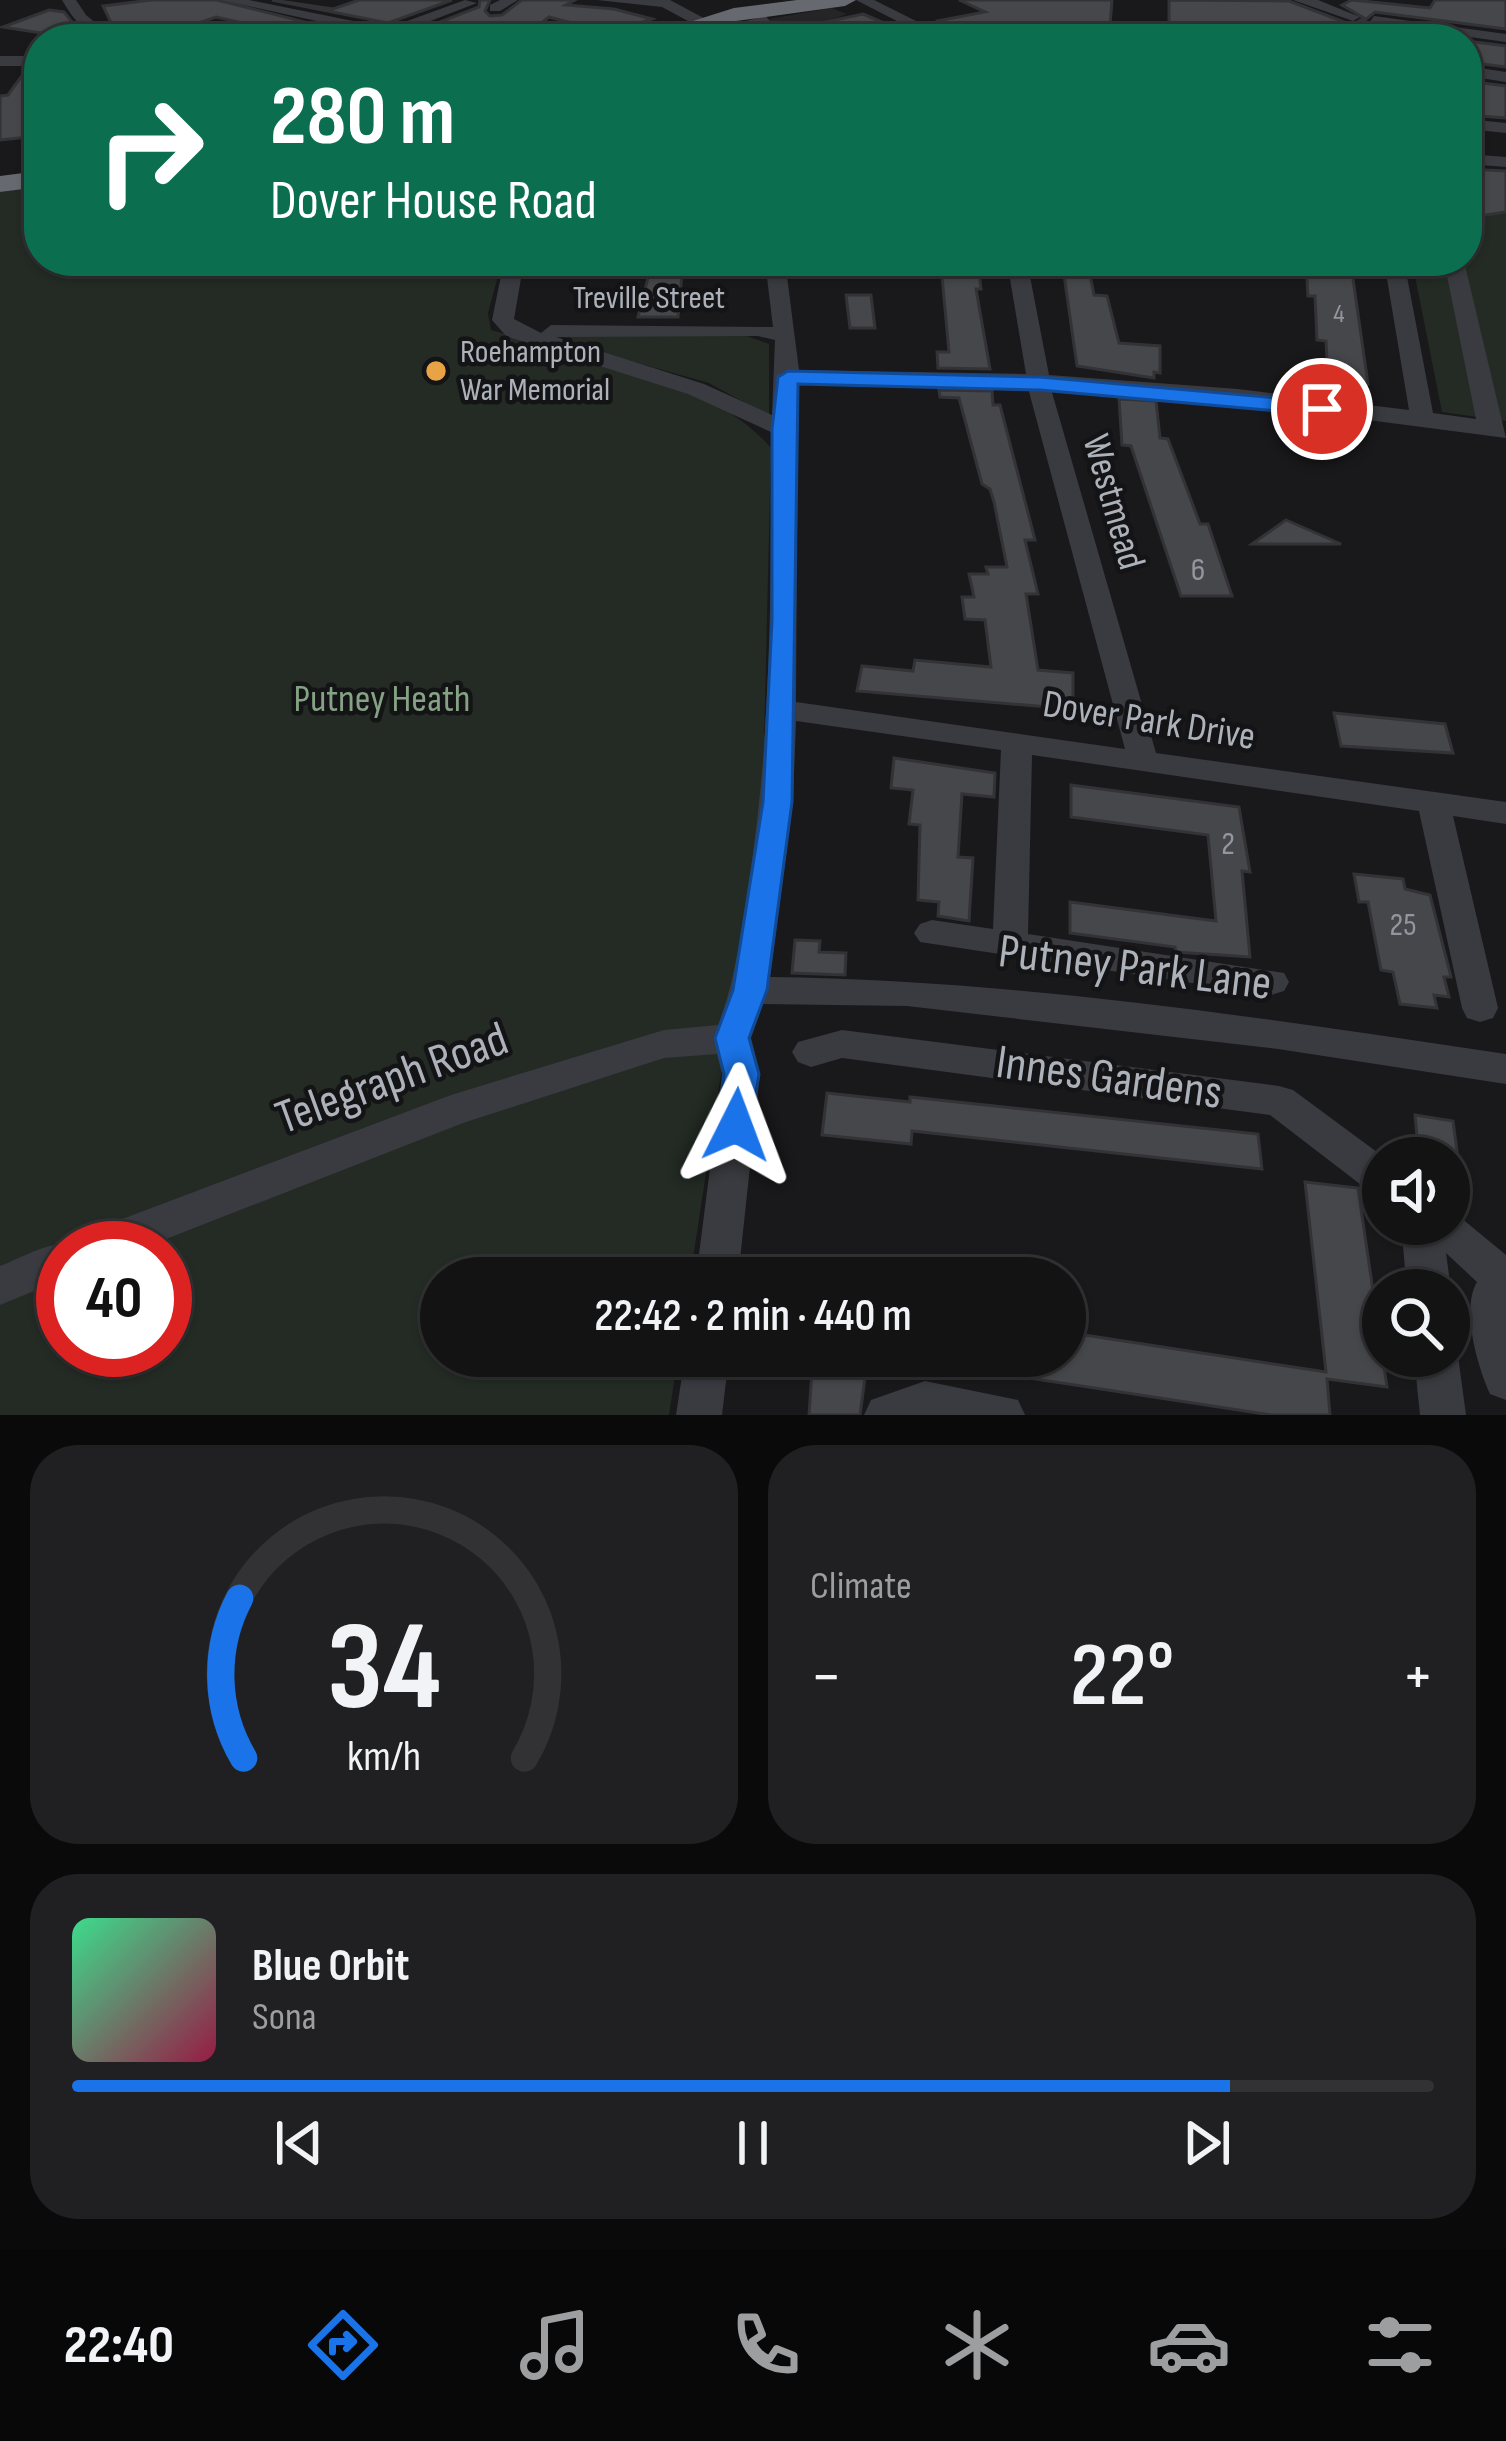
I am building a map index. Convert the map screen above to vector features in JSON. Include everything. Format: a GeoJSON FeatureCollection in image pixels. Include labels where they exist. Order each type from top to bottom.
{"type":"FeatureCollection","features":[{"type":"Feature","properties":{"kind":"highway"},"geometry":{"type":"LineString","coordinates":[[738,24],[844,0]]}},
{"type":"Feature","properties":{"kind":"street"},"geometry":{"type":"LineString","coordinates":[[228,0],[334,24]]}},
{"type":"Feature","properties":{"kind":"street"},"geometry":{"type":"LineString","coordinates":[[495,8],[511,0]]}},
{"type":"Feature","properties":{"kind":"street"},"geometry":{"type":"LineString","coordinates":[[604,0],[660,2],[696,24]]}},
{"type":"Feature","properties":{"kind":"street"},"geometry":{"type":"LineString","coordinates":[[863,0],[913,24]]}},
{"type":"Feature","properties":{"kind":"street"},"geometry":{"type":"LineString","coordinates":[[1300,0],[1353,16]]}},
{"type":"Feature","properties":{"kind":"street"},"geometry":{"type":"LineString","coordinates":[[291,14],[329,1]]}},
{"type":"Feature","properties":{"kind":"street"},"geometry":{"type":"LineString","coordinates":[[417,24],[470,3]]}},
{"type":"Feature","properties":{"kind":"street"},"geometry":{"type":"LineString","coordinates":[[561,24],[552,21],[573,8]]}},
{"type":"Feature","properties":{"kind":"street"},"geometry":{"type":"LineString","coordinates":[[1374,20],[1406,18],[1436,24]]}},
{"type":"Feature","properties":{"kind":"street"},"geometry":{"type":"LineString","coordinates":[[1401,24],[1406,18]]}},
{"type":"Feature","properties":{"kind":"street"},"geometry":{"type":"LineString","coordinates":[[752,24],[766,20]]}},
{"type":"Feature","properties":{"kind":"street"},"geometry":{"type":"LineString","coordinates":[[0,61],[24,66]]}},
{"type":"Feature","properties":{"kind":"street"},"geometry":{"type":"LineString","coordinates":[[511,276],[503,320],[514,331],[696,389],[783,429]]}},
{"type":"Feature","properties":{"kind":"street"},"geometry":{"type":"LineString","coordinates":[[720,1257],[741,1074],[732,1038],[750,990],[777,802],[783,429],[788,377],[777,276]]}},
{"type":"Feature","properties":{"kind":"street","name":"Westmead"},"geometry":{"type":"LineString","coordinates":[[1020,276],[1040,383],[1141,746],[1141,762]]}},
{"type":"Feature","properties":{"kind":"street"},"geometry":{"type":"LineString","coordinates":[[1397,276],[1422,419]]}},
{"type":"Feature","properties":{"kind":"street"},"geometry":{"type":"LineString","coordinates":[[788,377],[1040,383],[1498,430],[1458,276]]}},
{"type":"Feature","properties":{"kind":"street","name":"Treville Street"},"geometry":{"type":"LineString","coordinates":[[514,331],[758,330],[784,336]]}},
{"type":"Feature","properties":{"kind":"street","name":"Dover Park Drive"},"geometry":{"type":"LineString","coordinates":[[781,709],[1506,813]]}},
{"type":"Feature","properties":{"kind":"street"},"geometry":{"type":"LineString","coordinates":[[1010,944],[1016,743]]}},
{"type":"Feature","properties":{"kind":"street"},"geometry":{"type":"LineString","coordinates":[[1434,804],[1480,1008]]}},
{"type":"Feature","properties":{"kind":"street"},"geometry":{"type":"LineString","coordinates":[[932,933],[1271,982]]}},
{"type":"Feature","properties":{"kind":"street","name":"Putney Park Lane"},"geometry":{"type":"LineString","coordinates":[[750,990],[907,992],[1278,1036],[1506,1069]]}},
{"type":"Feature","properties":{"kind":"street","name":"Telegraph Road"},"geometry":{"type":"LineString","coordinates":[[165,1221],[451,1111],[664,1044],[732,1038]]}},
{"type":"Feature","properties":{"kind":"street","name":"Innes Gardens"},"geometry":{"type":"LineString","coordinates":[[811,1052],[842,1044],[1279,1101],[1362,1163]]}},
{"type":"Feature","properties":{"kind":"street"},"geometry":{"type":"LineString","coordinates":[[1467,1245],[1505,1280],[1490,1298],[1506,1379]]}},
{"type":"Feature","properties":{"kind":"street"},"geometry":{"type":"LineString","coordinates":[[0,1286],[36,1271]]}},
{"type":"Feature","properties":{"kind":"street"},"geometry":{"type":"LineString","coordinates":[[699,1415],[704,1377]]}},
{"type":"Feature","properties":{"kind":"street"},"geometry":{"type":"LineString","coordinates":[[1438,1377],[1443,1415]]}},
{"type":"Feature","properties":{"kind":"street"},"geometry":{"type":"LineString","coordinates":[[887,1415],[925,1402],[1002,1415]]}},
{"type":"Feature","properties":{"kind":"shaded area"},"geometry":{"type":"Polygon","coordinates":[[[831,8],[847,14],[817,24],[742,24],[831,8]]]}},
{"type":"Feature","properties":{"kind":"green space"},"geometry":{"type":"Polygon","coordinates":[[[1482,181],[1506,183],[1506,421],[1442,412],[1415,276],[1482,276],[1482,181]]]}},
{"type":"Feature","properties":{"kind":"green space","name":"Putney Heath"},"geometry":{"type":"Polygon","coordinates":[[[24,188],[24,276],[498,276],[488,313],[491,330],[679,386],[746,424],[771,448],[764,746],[757,838],[693,1257],[420,1257],[420,1377],[675,1377],[669,1415],[0,1415],[0,192],[24,188]]]}},
{"type":"Feature","properties":{"kind":"green space"},"geometry":{"type":"Polygon","coordinates":[[[565,336],[747,336],[769,344],[769,416],[709,383],[581,347],[565,341],[565,336]]]}},
{"type":"Feature","properties":{"kind":"building"},"geometry":{"type":"Polygon","coordinates":[[[217,0],[313,24],[247,24],[216,17],[195,24],[112,24],[103,6],[217,0]]]}},
{"type":"Feature","properties":{"kind":"building"},"geometry":{"type":"Polygon","coordinates":[[[272,0],[333,9],[359,0],[452,0],[388,23],[272,0]]]}},
{"type":"Feature","properties":{"kind":"building"},"geometry":{"type":"Polygon","coordinates":[[[480,0],[490,0],[485,11],[490,16],[502,15],[522,0],[575,0],[566,5],[614,9],[652,19],[637,24],[575,24],[549,17],[540,24],[435,24],[479,7],[480,0]]]}},
{"type":"Feature","properties":{"kind":"building"},"geometry":{"type":"Polygon","coordinates":[[[959,0],[1112,0],[1110,24],[937,24],[985,12],[959,0]]]}},
{"type":"Feature","properties":{"kind":"building"},"geometry":{"type":"Polygon","coordinates":[[[1169,0],[1289,1],[1349,24],[1169,24],[1169,0]]]}},
{"type":"Feature","properties":{"kind":"building"},"geometry":{"type":"Polygon","coordinates":[[[1352,0],[1430,8],[1435,0],[1506,0],[1506,29],[1375,12],[1365,20],[1367,24],[1354,24],[1364,18],[1342,5],[1352,0]]]}},
{"type":"Feature","properties":{"kind":"building"},"geometry":{"type":"Polygon","coordinates":[[[49,10],[64,12],[74,24],[24,24],[24,30],[3,27],[49,10]]]}},
{"type":"Feature","properties":{"kind":"building"},"geometry":{"type":"Polygon","coordinates":[[[863,14],[887,24],[816,24],[863,14]]]}},
{"type":"Feature","properties":{"kind":"building"},"geometry":{"type":"Polygon","coordinates":[[[1482,43],[1506,46],[1506,67],[1482,64],[1482,43]]]}},
{"type":"Feature","properties":{"kind":"building"},"geometry":{"type":"Polygon","coordinates":[[[24,73],[24,138],[0,140],[0,96],[8,95],[24,73]]]}},
{"type":"Feature","properties":{"kind":"building"},"geometry":{"type":"Polygon","coordinates":[[[1482,83],[1506,86],[1506,118],[1482,116],[1482,83]]]}},
{"type":"Feature","properties":{"kind":"building"},"geometry":{"type":"Polygon","coordinates":[[[1482,170],[1506,171],[1506,212],[1482,216],[1482,170]]]}},
{"type":"Feature","properties":{"kind":"building"},"geometry":{"type":"Polygon","coordinates":[[[648,276],[682,276],[678,317],[638,317],[648,276]]]}},
{"type":"Feature","properties":{"kind":"building"},"geometry":{"type":"Polygon","coordinates":[[[942,276],[980,276],[981,289],[976,289],[990,369],[938,368],[937,352],[949,352],[942,276]]]}},
{"type":"Feature","properties":{"kind":"building"},"geometry":{"type":"Polygon","coordinates":[[[1064,276],[1090,276],[1094,295],[1107,296],[1119,343],[1160,346],[1160,373],[1154,372],[1154,378],[1077,366],[1064,276]]]}},
{"type":"Feature","properties":{"kind":"building"},"geometry":{"type":"Polygon","coordinates":[[[1307,276],[1353,276],[1368,384],[1328,380],[1326,341],[1317,340],[1315,296],[1308,296],[1307,276]]]}},
{"type":"Feature","properties":{"kind":"building"},"geometry":{"type":"Polygon","coordinates":[[[846,295],[871,295],[875,328],[850,328],[846,295]]]}},
{"type":"Feature","properties":{"kind":"building"},"geometry":{"type":"Polygon","coordinates":[[[939,390],[992,391],[993,405],[1000,405],[1035,540],[1025,540],[1038,594],[1026,594],[1038,670],[1073,673],[1073,709],[857,691],[862,666],[913,671],[915,660],[991,667],[985,620],[965,619],[962,597],[974,597],[969,574],[988,574],[986,567],[1007,567],[994,502],[990,489],[982,484],[959,398],[940,397],[939,390]]]}},
{"type":"Feature","properties":{"kind":"building"},"geometry":{"type":"Polygon","coordinates":[[[1119,399],[1156,401],[1160,438],[1168,439],[1200,524],[1208,524],[1232,596],[1181,596],[1131,446],[1122,445],[1119,399]]]}},
{"type":"Feature","properties":{"kind":"building"},"geometry":{"type":"Polygon","coordinates":[[[1286,520],[1341,544],[1252,544],[1286,520]]]}},
{"type":"Feature","properties":{"kind":"building"},"geometry":{"type":"Polygon","coordinates":[[[1334,713],[1445,724],[1453,753],[1341,746],[1334,713]]]}},
{"type":"Feature","properties":{"kind":"building"},"geometry":{"type":"Polygon","coordinates":[[[894,758],[995,773],[994,797],[962,794],[958,857],[973,858],[969,921],[938,916],[939,902],[918,900],[920,825],[909,824],[913,790],[891,788],[894,758]]]}},
{"type":"Feature","properties":{"kind":"building"},"geometry":{"type":"Polygon","coordinates":[[[1071,785],[1239,807],[1250,872],[1242,871],[1250,957],[1176,952],[1175,947],[1070,933],[1070,902],[1216,921],[1208,835],[1071,817],[1071,785]]]}},
{"type":"Feature","properties":{"kind":"building"},"geometry":{"type":"Polygon","coordinates":[[[1354,874],[1403,879],[1405,889],[1430,895],[1451,977],[1444,977],[1449,997],[1434,995],[1437,1008],[1400,1004],[1393,972],[1381,970],[1368,902],[1359,902],[1354,874]]]}},
{"type":"Feature","properties":{"kind":"building"},"geometry":{"type":"Polygon","coordinates":[[[795,940],[820,941],[819,952],[846,953],[845,975],[792,973],[795,940]]]}},
{"type":"Feature","properties":{"kind":"building"},"geometry":{"type":"Polygon","coordinates":[[[827,1093],[910,1102],[910,1097],[1258,1134],[1262,1169],[912,1131],[911,1144],[822,1135],[827,1093]]]}},
{"type":"Feature","properties":{"kind":"building"},"geometry":{"type":"Polygon","coordinates":[[[1415,1115],[1453,1121],[1455,1137],[1417,1137],[1415,1115]]]}},
{"type":"Feature","properties":{"kind":"building"},"geometry":{"type":"Polygon","coordinates":[[[1305,1182],[1358,1188],[1362,1245],[1366,1245],[1370,1269],[1362,1269],[1362,1377],[1386,1377],[1387,1387],[1327,1379],[1330,1415],[1271,1415],[1022,1377],[1086,1377],[1086,1335],[1326,1372],[1305,1182]]]}},
{"type":"Feature","properties":{"kind":"building"},"geometry":{"type":"Polygon","coordinates":[[[812,1377],[865,1377],[860,1415],[809,1415],[812,1377]]]}},
{"type":"Feature","properties":{"kind":"place","name":"Roehampton War Memorial"},"geometry":{"type":"Point","coordinates":[436,371]}},
{"type":"Feature","properties":{"kind":"route"},"geometry":{"type":"LineString","coordinates":[[736,1125],[741,1074],[732,1038],[750,990],[777,802],[785,620],[783,429],[788,377],[1040,383],[1322,409]]}}]}
